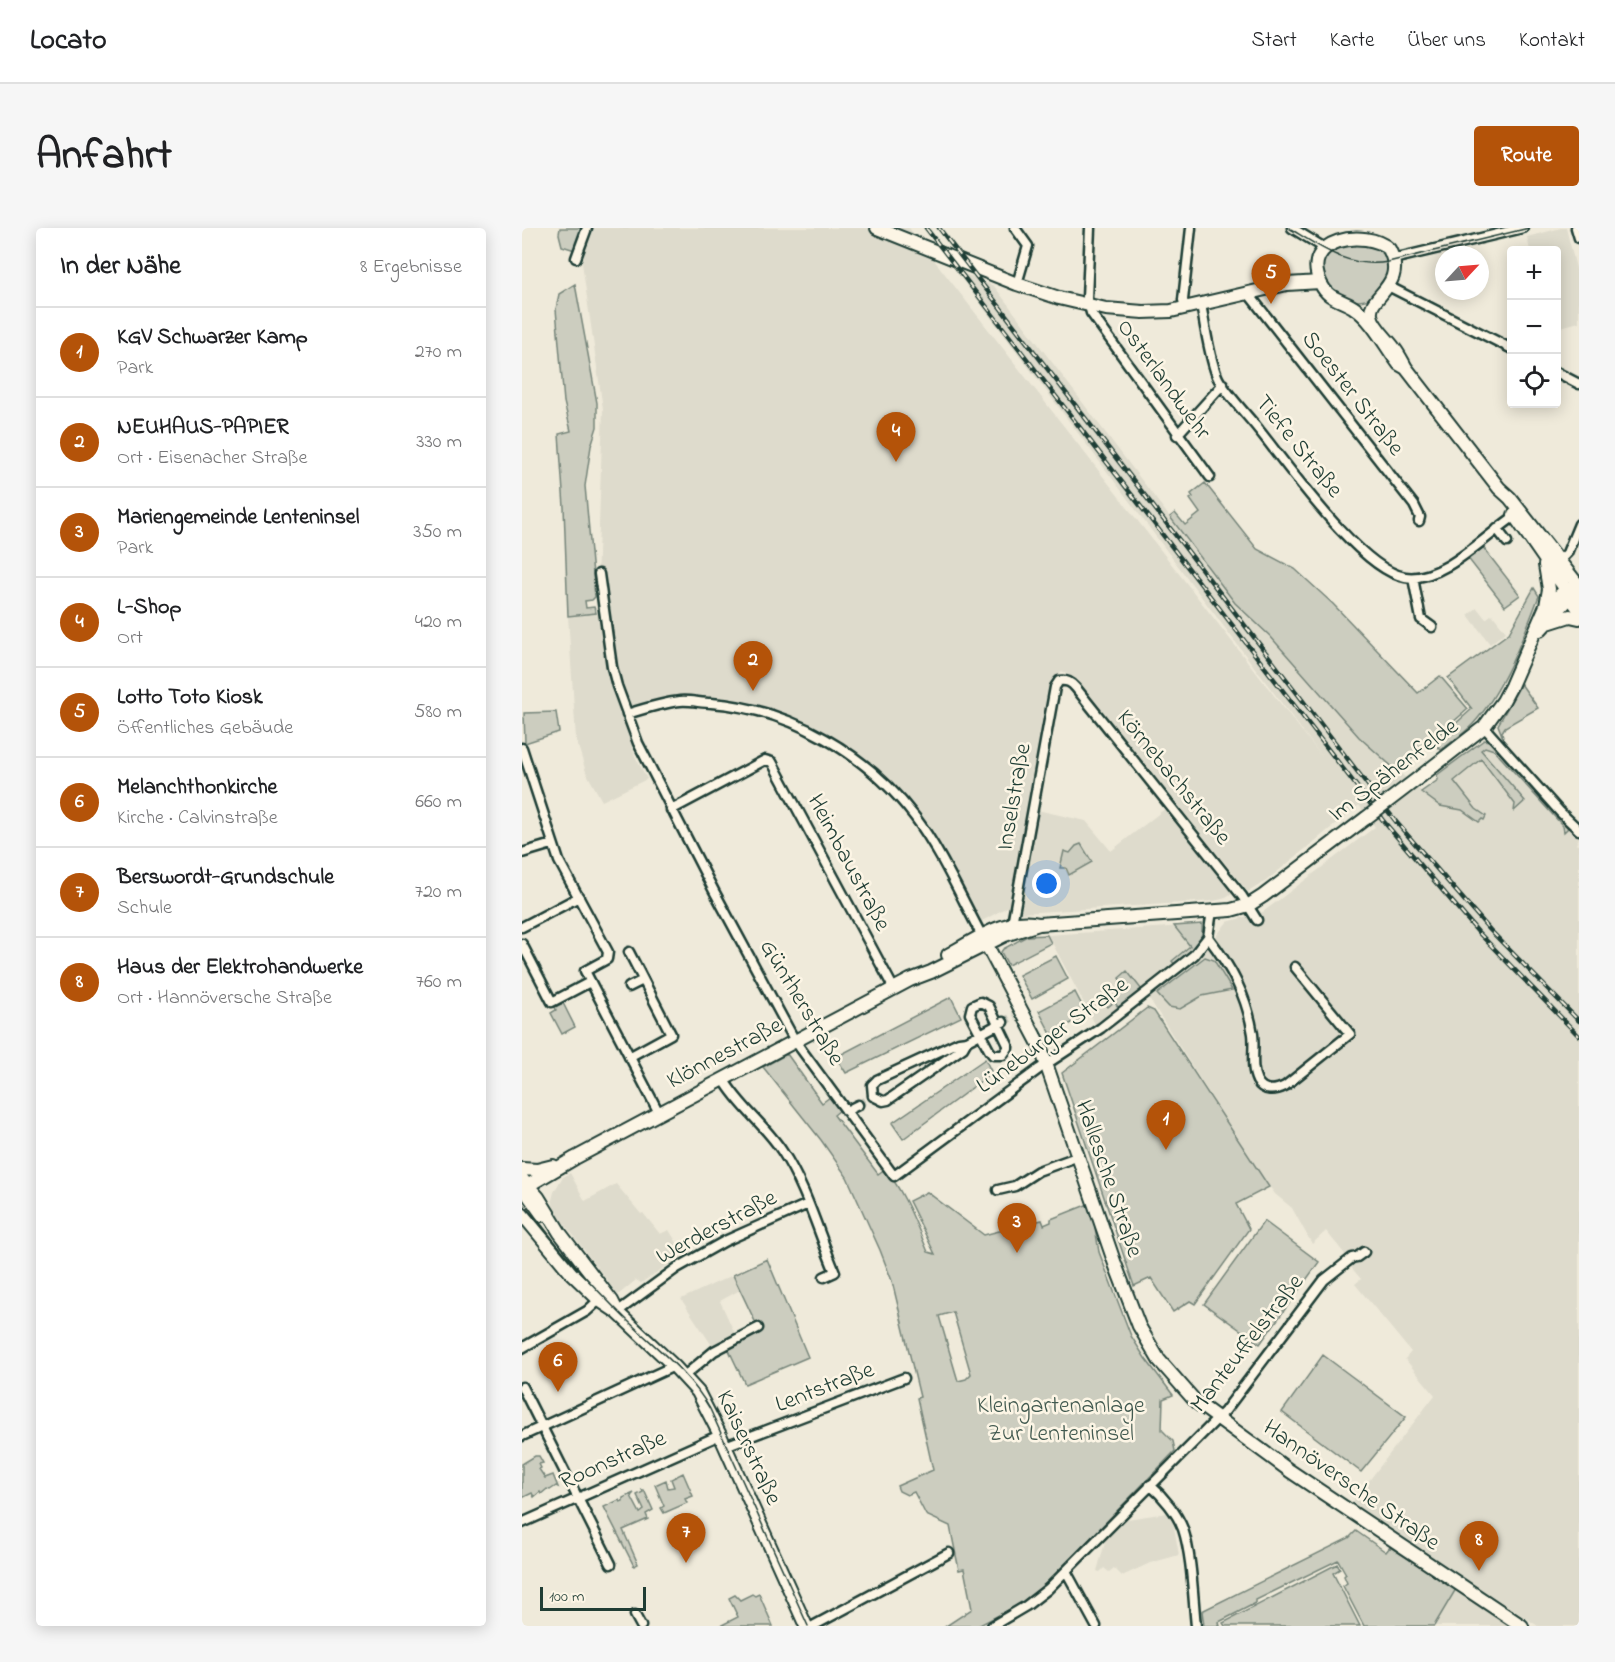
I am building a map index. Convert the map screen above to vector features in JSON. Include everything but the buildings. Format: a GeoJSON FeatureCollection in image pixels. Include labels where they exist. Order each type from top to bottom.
{"type":"FeatureCollection","features":[{"type":"Feature","properties":{"kind":"main road"},"geometry":{"type":"LineString","coordinates":[[877,228],[1017,284],[1088,305],[1143,312],[1185,308],[1287,284],[1293,280],[1318,276]]}},
{"type":"Feature","properties":{"kind":"main road"},"geometry":{"type":"LineString","coordinates":[[1406,368],[1399,364],[1361,315],[1328,295],[1318,276],[1317,261],[1323,246],[1346,229],[1369,230],[1383,241],[1393,259],[1393,274],[1388,286],[1372,306],[1371,318],[1395,349],[1406,368],[1499,488],[1543,558],[1575,593]]}},
{"type":"Feature","properties":{"kind":"main road"},"geometry":{"type":"LineString","coordinates":[[1347,305],[1378,298]]}},
{"type":"Feature","properties":{"kind":"main road"},"geometry":{"type":"LineString","coordinates":[[1499,488],[1510,498],[1559,561],[1575,593]]}},
{"type":"Feature","properties":{"kind":"main road"},"geometry":{"type":"LineString","coordinates":[[1543,558],[1549,585],[1546,606]]}},
{"type":"Feature","properties":{"kind":"main road","name":"Im Spähenfelde"},"geometry":{"type":"LineString","coordinates":[[1249,905],[1263,897],[1484,727],[1503,701],[1546,606],[1575,593]]}},
{"type":"Feature","properties":{"kind":"main road","name":"Im Spähenfelde"},"geometry":{"type":"LineString","coordinates":[[1531,641],[1575,593]]}},
{"type":"Feature","properties":{"kind":"main road"},"geometry":{"type":"LineString","coordinates":[[1544,625],[1564,617],[1579,618]]}},
{"type":"Feature","properties":{"kind":"main road","name":"Klönnestraße"},"geometry":{"type":"LineString","coordinates":[[984,940],[1039,924],[1212,911],[1249,905]]}},
{"type":"Feature","properties":{"kind":"main road","name":"Klönnestraße"},"geometry":{"type":"LineString","coordinates":[[525,1191],[560,1167],[894,989],[910,980],[914,974],[1012,924],[1028,921],[1039,924]]}},
{"type":"Feature","properties":{"kind":"main road","name":"Hallesche Straße"},"geometry":{"type":"LineString","coordinates":[[984,940],[1018,1014],[1047,1065],[1115,1264],[1139,1326],[1159,1360],[1171,1375],[1197,1402],[1218,1418]]}},
{"type":"Feature","properties":{"kind":"main road"},"geometry":{"type":"LineString","coordinates":[[522,1169],[560,1167]]}},
{"type":"Feature","properties":{"kind":"main road","name":"Kaiserstraße"},"geometry":{"type":"LineString","coordinates":[[525,1191],[612,1301],[617,1312]]}},
{"type":"Feature","properties":{"kind":"main road","name":"Kaiserstraße"},"geometry":{"type":"LineString","coordinates":[[522,1214],[555,1256],[598,1300],[617,1312],[674,1366],[705,1403],[806,1626]]}},
{"type":"Feature","properties":{"kind":"main road","name":"Hannöversche Straße"},"geometry":{"type":"LineString","coordinates":[[1218,1418],[1328,1498],[1522,1626]]}},
{"type":"Feature","properties":{"kind":"street"},"geometry":{"type":"LineString","coordinates":[[576,258],[586,228]]}},
{"type":"Feature","properties":{"kind":"street"},"geometry":{"type":"LineString","coordinates":[[1015,228],[1028,246],[1017,284]]}},
{"type":"Feature","properties":{"kind":"street"},"geometry":{"type":"LineString","coordinates":[[1088,305],[1090,228]]}},
{"type":"Feature","properties":{"kind":"street"},"geometry":{"type":"LineString","coordinates":[[1185,308],[1183,300],[1191,228]]}},
{"type":"Feature","properties":{"kind":"street"},"geometry":{"type":"LineString","coordinates":[[1292,228],[1323,246]]}},
{"type":"Feature","properties":{"kind":"street"},"geometry":{"type":"LineString","coordinates":[[1393,259],[1523,228]]}},
{"type":"Feature","properties":{"kind":"street"},"geometry":{"type":"LineString","coordinates":[[1576,228],[1579,238]]}},
{"type":"Feature","properties":{"kind":"street"},"geometry":{"type":"LineString","coordinates":[[1388,286],[1507,346]]}},
{"type":"Feature","properties":{"kind":"street","name":"Soester Straße"},"geometry":{"type":"LineString","coordinates":[[1248,293],[1414,505],[1420,517],[1419,521]]}},
{"type":"Feature","properties":{"kind":"street","name":"Tiefe Straße"},"geometry":{"type":"LineString","coordinates":[[1201,304],[1218,377],[1222,384],[1311,495],[1354,543],[1384,570],[1413,578]]}},
{"type":"Feature","properties":{"kind":"street","name":"Osterlandwehr"},"geometry":{"type":"LineString","coordinates":[[1088,305],[1106,336],[1210,477]]}},
{"type":"Feature","properties":{"kind":"street"},"geometry":{"type":"LineString","coordinates":[[1561,374],[1579,384]]}},
{"type":"Feature","properties":{"kind":"street"},"geometry":{"type":"LineString","coordinates":[[1177,435],[1222,384]]}},
{"type":"Feature","properties":{"kind":"street"},"geometry":{"type":"LineString","coordinates":[[1432,627],[1421,619],[1413,578],[1444,569],[1515,516]]}},
{"type":"Feature","properties":{"kind":"street"},"geometry":{"type":"LineString","coordinates":[[1559,561],[1567,553],[1579,524]]}},
{"type":"Feature","properties":{"kind":"street"},"geometry":{"type":"LineString","coordinates":[[1497,529],[1507,542]]}},
{"type":"Feature","properties":{"kind":"street","name":"Güntherstraße"},"geometry":{"type":"LineString","coordinates":[[599,574],[612,667],[638,743],[671,810],[795,1041],[894,1176]]}},
{"type":"Feature","properties":{"kind":"street","name":"Inselstraße"},"geometry":{"type":"LineString","coordinates":[[1012,924],[1055,687],[1059,681],[1063,681]]}},
{"type":"Feature","properties":{"kind":"street","name":"Körnebachstraße"},"geometry":{"type":"LineString","coordinates":[[1063,681],[1067,681],[1076,688],[1249,905],[1257,920]]}},
{"type":"Feature","properties":{"kind":"street"},"geometry":{"type":"LineString","coordinates":[[627,714],[681,701],[735,705],[796,725],[840,747],[869,767],[916,818],[984,940]]}},
{"type":"Feature","properties":{"kind":"street"},"geometry":{"type":"LineString","coordinates":[[1484,727],[1579,830]]}},
{"type":"Feature","properties":{"kind":"street"},"geometry":{"type":"LineString","coordinates":[[522,748],[552,844],[608,952],[607,959],[585,971],[659,1113]]}},
{"type":"Feature","properties":{"kind":"street","name":"Heimbaustraße"},"geometry":{"type":"LineString","coordinates":[[671,810],[765,760],[772,762],[894,989]]}},
{"type":"Feature","properties":{"kind":"street"},"geometry":{"type":"LineString","coordinates":[[522,853],[552,844]]}},
{"type":"Feature","properties":{"kind":"street"},"geometry":{"type":"LineString","coordinates":[[522,927],[579,897]]}},
{"type":"Feature","properties":{"kind":"street"},"geometry":{"type":"LineString","coordinates":[[1212,911],[1208,937],[1240,985],[1250,1018],[1256,1079],[1260,1085],[1270,1090],[1286,1086],[1350,1034],[1296,967]]}},
{"type":"Feature","properties":{"kind":"street","name":"Lüneburger Straße"},"geometry":{"type":"LineString","coordinates":[[894,1176],[1101,1028],[1194,955],[1208,937]]}},
{"type":"Feature","properties":{"kind":"street"},"geometry":{"type":"LineString","coordinates":[[522,944],[552,1002],[590,982]]}},
{"type":"Feature","properties":{"kind":"street"},"geometry":{"type":"LineString","coordinates":[[629,952],[671,1034],[629,1056]]}},
{"type":"Feature","properties":{"kind":"street"},"geometry":{"type":"LineString","coordinates":[[629,987],[643,980]]}},
{"type":"Feature","properties":{"kind":"street"},"geometry":{"type":"LineString","coordinates":[[985,1003],[1001,1023],[1008,1048],[1003,1054],[993,1055],[970,1014],[972,1006],[985,1003]]}},
{"type":"Feature","properties":{"kind":"street"},"geometry":{"type":"LineString","coordinates":[[967,1041],[963,1048],[888,1100],[883,1101],[871,1097],[872,1085],[877,1080],[959,1042],[967,1041],[1001,1023]]}},
{"type":"Feature","properties":{"kind":"street"},"geometry":{"type":"LineString","coordinates":[[723,1080],[777,1143],[795,1173],[835,1272]]}},
{"type":"Feature","properties":{"kind":"street"},"geometry":{"type":"LineString","coordinates":[[846,1111],[858,1105]]}},
{"type":"Feature","properties":{"kind":"street"},"geometry":{"type":"LineString","coordinates":[[998,1190],[1015,1186],[1038,1171],[1078,1156]]}},
{"type":"Feature","properties":{"kind":"street","name":"Werderstraße"},"geometry":{"type":"LineString","coordinates":[[617,1312],[677,1268],[732,1237],[808,1204]]}},
{"type":"Feature","properties":{"kind":"street","name":"Manteuffelstraße"},"geometry":{"type":"LineString","coordinates":[[992,1626],[1038,1598],[1218,1418],[1237,1397],[1324,1280],[1357,1254]]}},
{"type":"Feature","properties":{"kind":"street"},"geometry":{"type":"LineString","coordinates":[[824,1277],[846,1268]]}},
{"type":"Feature","properties":{"kind":"street"},"geometry":{"type":"LineString","coordinates":[[522,1348],[592,1308],[598,1300]]}},
{"type":"Feature","properties":{"kind":"street"},"geometry":{"type":"LineString","coordinates":[[684,1376],[714,1351],[758,1328]]}},
{"type":"Feature","properties":{"kind":"street"},"geometry":{"type":"LineString","coordinates":[[522,1436],[674,1366]]}},
{"type":"Feature","properties":{"kind":"street","name":"Lentstraße"},"geometry":{"type":"LineString","coordinates":[[723,1441],[904,1378]]}},
{"type":"Feature","properties":{"kind":"street"},"geometry":{"type":"LineString","coordinates":[[522,1387],[610,1564]]}},
{"type":"Feature","properties":{"kind":"street","name":"Roonstraße"},"geometry":{"type":"LineString","coordinates":[[522,1523],[578,1497],[723,1441]]}},
{"type":"Feature","properties":{"kind":"street"},"geometry":{"type":"LineString","coordinates":[[1150,1485],[1169,1507],[1183,1529],[1196,1626]]}},
{"type":"Feature","properties":{"kind":"street"},"geometry":{"type":"LineString","coordinates":[[813,1626],[949,1553]]}},
{"type":"Feature","properties":{"kind":"street"},"geometry":{"type":"LineString","coordinates":[[1066,1571],[1096,1626]]}},
{"type":"Feature","properties":{"kind":"street"},"geometry":{"type":"LineString","coordinates":[[635,1615],[640,1626]]}},
{"type":"Feature","properties":{"kind":"street"},"geometry":{"type":"LineString","coordinates":[[630,1626],[634,1624],[640,1626]]}},
{"type":"Feature","properties":{"kind":"shaded area"},"geometry":{"type":"Polygon","coordinates":[[[591,228],[909,228],[1323,758],[955,270],[994,286],[1235,603],[1270,636],[1359,737],[1422,792],[1438,780],[1437,775],[1484,740],[1489,741],[1579,838],[1576,844],[1579,846],[1579,1626],[1538,1626],[1351,1504],[1435,1395],[1405,1359],[1411,1352],[1355,1284],[1361,1279],[1350,1266],[1344,1253],[1326,1231],[1312,1244],[1292,1208],[1275,1194],[1256,1168],[1149,998],[1202,955],[1227,922],[1263,912],[1375,827],[1359,805],[1266,881],[1248,892],[1078,680],[1062,671],[1052,681],[1011,905],[982,921],[921,814],[873,763],[802,722],[749,702],[693,696],[621,710],[635,756],[647,779],[602,801],[586,772],[576,739],[568,616],[596,613],[603,409],[582,263],[591,228]]]}},
{"type":"Feature","properties":{"kind":"shaded area"},"geometry":{"type":"Polygon","coordinates":[[[1566,228],[1579,280],[1579,322],[1561,327],[1561,246],[1529,246],[1527,237],[1566,228]]]}},
{"type":"Feature","properties":{"kind":"shaded area"},"geometry":{"type":"Polygon","coordinates":[[[1477,608],[1486,619],[1492,614],[1506,632],[1490,644],[1468,615],[1477,608]]]}},
{"type":"Feature","properties":{"kind":"shaded area"},"geometry":{"type":"Polygon","coordinates":[[[1166,808],[1232,894],[1214,901],[1021,913],[1037,810],[1086,821],[1111,851],[1166,808]]]}},
{"type":"Feature","properties":{"kind":"shaded area"},"geometry":{"type":"Polygon","coordinates":[[[1199,925],[1195,947],[1096,1026],[1048,935],[1199,925]]]}},
{"type":"Feature","properties":{"kind":"shaded area"},"geometry":{"type":"Polygon","coordinates":[[[570,1173],[585,1201],[616,1184],[660,1234],[669,1230],[684,1254],[641,1283],[636,1280],[618,1295],[555,1211],[552,1200],[554,1192],[562,1178],[570,1173]]]}},
{"type":"Feature","properties":{"kind":"shaded area"},"geometry":{"type":"Polygon","coordinates":[[[733,1275],[740,1290],[720,1301],[736,1336],[713,1347],[681,1299],[733,1275]]]}},
{"type":"Feature","properties":{"kind":"shaded area"},"geometry":{"type":"Polygon","coordinates":[[[1167,1513],[1173,1522],[1179,1555],[1150,1563],[1122,1576],[1114,1568],[1109,1572],[1104,1568],[1100,1572],[1097,1571],[1106,1539],[1127,1519],[1167,1513]]]}},
{"type":"Feature","properties":{"kind":"shaded area"},"geometry":{"type":"Polygon","coordinates":[[[1456,1589],[1511,1626],[1434,1626],[1456,1589]]]}},
{"type":"Feature","properties":{"kind":"green space"},"geometry":{"type":"Polygon","coordinates":[[[560,228],[584,228],[575,250],[562,246],[560,228]]]}},
{"type":"Feature","properties":{"kind":"green space"},"geometry":{"type":"Polygon","coordinates":[[[1330,244],[1380,244],[1387,258],[1388,268],[1386,277],[1375,294],[1357,301],[1339,295],[1331,288],[1322,271],[1323,259],[1330,244]]]}},
{"type":"Feature","properties":{"kind":"green space"},"geometry":{"type":"Polygon","coordinates":[[[575,284],[597,403],[597,427],[591,446],[585,486],[595,597],[585,601],[586,608],[594,607],[596,613],[568,616],[559,434],[571,431],[564,402],[556,309],[559,294],[575,284]]]}},
{"type":"Feature","properties":{"kind":"green space"},"geometry":{"type":"Polygon","coordinates":[[[1205,483],[1257,549],[1295,569],[1333,604],[1418,693],[1440,676],[1468,709],[1397,771],[1359,737],[1270,636],[1235,603],[1170,517],[1175,513],[1185,525],[1200,513],[1190,499],[1193,497],[1191,494],[1205,483]]]}},
{"type":"Feature","properties":{"kind":"green space"},"geometry":{"type":"Polygon","coordinates":[[[1482,546],[1520,595],[1505,606],[1467,557],[1482,546]]]}},
{"type":"Feature","properties":{"kind":"green space"},"geometry":{"type":"Polygon","coordinates":[[[1534,588],[1539,596],[1503,680],[1484,711],[1469,728],[1441,750],[1434,743],[1472,709],[1448,678],[1509,633],[1534,588]]]}},
{"type":"Feature","properties":{"kind":"green space"},"geometry":{"type":"Polygon","coordinates":[[[1521,684],[1538,708],[1505,727],[1502,732],[1503,738],[1498,725],[1521,684]]]}},
{"type":"Feature","properties":{"kind":"green space"},"geometry":{"type":"Polygon","coordinates":[[[556,712],[559,732],[525,743],[524,713],[556,712]]]}},
{"type":"Feature","properties":{"kind":"green space"},"geometry":{"type":"Polygon","coordinates":[[[1484,740],[1489,741],[1568,828],[1564,832],[1563,826],[1494,750],[1485,747],[1481,750],[1525,801],[1514,811],[1515,804],[1481,759],[1454,781],[1476,809],[1486,816],[1484,820],[1479,822],[1462,810],[1440,806],[1421,792],[1438,780],[1437,775],[1484,740]]]}},
{"type":"Feature","properties":{"kind":"green space"},"geometry":{"type":"Polygon","coordinates":[[[1081,844],[1092,862],[1069,875],[1066,868],[1060,868],[1064,851],[1070,853],[1081,844]]]}},
{"type":"Feature","properties":{"kind":"green space"},"geometry":{"type":"Polygon","coordinates":[[[1202,924],[1199,943],[1175,965],[1172,961],[1190,946],[1174,926],[1202,924]]]}},
{"type":"Feature","properties":{"kind":"green space"},"geometry":{"type":"Polygon","coordinates":[[[1047,935],[1051,943],[1008,965],[1001,952],[1003,949],[1027,936],[1047,935]]]}},
{"type":"Feature","properties":{"kind":"green space"},"geometry":{"type":"Polygon","coordinates":[[[1056,956],[1068,979],[1032,999],[1019,975],[1056,956]]]}},
{"type":"Feature","properties":{"kind":"green space"},"geometry":{"type":"Polygon","coordinates":[[[1205,957],[1214,960],[1232,990],[1202,996],[1180,1009],[1169,1007],[1157,994],[1205,957]]]}},
{"type":"Feature","properties":{"kind":"green space"},"geometry":{"type":"Polygon","coordinates":[[[1127,971],[1142,990],[1119,1008],[1114,1002],[1108,1007],[1106,1004],[1126,988],[1119,978],[1127,971]]]}},
{"type":"Feature","properties":{"kind":"green space"},"geometry":{"type":"Polygon","coordinates":[[[1075,992],[1087,1015],[1051,1034],[1039,1011],[1075,992]]]}},
{"type":"Feature","properties":{"kind":"green space"},"geometry":{"type":"Polygon","coordinates":[[[951,997],[961,1017],[846,1073],[836,1057],[951,997]]]}},
{"type":"Feature","properties":{"kind":"green space"},"geometry":{"type":"Polygon","coordinates":[[[563,1003],[575,1027],[562,1034],[551,1013],[556,1010],[555,1007],[563,1003]]]}},
{"type":"Feature","properties":{"kind":"green space"},"geometry":{"type":"Polygon","coordinates":[[[1147,1008],[1154,1011],[1269,1187],[1236,1204],[1249,1229],[1195,1304],[1190,1301],[1173,1312],[1151,1278],[1134,1286],[1062,1073],[1147,1008]]]}},
{"type":"Feature","properties":{"kind":"green space","name":"Kleingartenanlage Zur Lenteninsel"},"geometry":{"type":"Polygon","coordinates":[[[787,1054],[822,1103],[830,1097],[840,1110],[834,1115],[878,1174],[885,1169],[892,1178],[910,1209],[928,1252],[935,1254],[909,1201],[927,1192],[984,1235],[1042,1220],[1044,1225],[1051,1222],[1051,1219],[1091,1203],[1099,1252],[1131,1336],[1173,1395],[1163,1399],[1162,1430],[1173,1441],[1175,1451],[1053,1577],[1022,1603],[978,1626],[946,1626],[972,1609],[964,1569],[959,1570],[950,1526],[926,1515],[914,1492],[907,1495],[899,1491],[897,1486],[933,1470],[917,1398],[920,1397],[892,1281],[847,1177],[763,1067],[787,1054]],[[953,1312],[939,1316],[958,1381],[966,1379],[971,1374],[953,1312]]]}},
{"type":"Feature","properties":{"kind":"green space"},"geometry":{"type":"Polygon","coordinates":[[[985,1059],[992,1073],[903,1139],[892,1123],[985,1059]]]}},
{"type":"Feature","properties":{"kind":"green space"},"geometry":{"type":"Polygon","coordinates":[[[1264,1221],[1319,1262],[1260,1344],[1204,1304],[1264,1221]]]}},
{"type":"Feature","properties":{"kind":"green space"},"geometry":{"type":"Polygon","coordinates":[[[767,1259],[808,1357],[745,1384],[728,1348],[760,1332],[733,1275],[767,1259]]]}},
{"type":"Feature","properties":{"kind":"green space"},"geometry":{"type":"Polygon","coordinates":[[[1323,1355],[1406,1417],[1361,1472],[1282,1412],[1323,1355]]]}},
{"type":"Feature","properties":{"kind":"green space"},"geometry":{"type":"Polygon","coordinates":[[[539,1456],[543,1463],[539,1464],[541,1468],[539,1469],[545,1478],[553,1475],[558,1487],[547,1489],[534,1497],[532,1493],[522,1498],[522,1464],[539,1456]]]}},
{"type":"Feature","properties":{"kind":"green space"},"geometry":{"type":"Polygon","coordinates":[[[683,1473],[693,1496],[685,1499],[687,1503],[664,1513],[661,1508],[664,1506],[655,1485],[666,1480],[668,1488],[674,1487],[671,1479],[683,1473]]]}},
{"type":"Feature","properties":{"kind":"green space"},"geometry":{"type":"Polygon","coordinates":[[[642,1490],[653,1510],[646,1514],[648,1519],[623,1530],[638,1564],[634,1566],[604,1507],[619,1500],[623,1501],[623,1498],[634,1493],[631,1496],[640,1513],[644,1510],[637,1495],[643,1492],[642,1490]]]}},
{"type":"Feature","properties":{"kind":"green space"},"geometry":{"type":"Polygon","coordinates":[[[1356,1531],[1386,1552],[1390,1547],[1456,1589],[1434,1626],[1364,1626],[1343,1586],[1347,1583],[1344,1576],[1346,1574],[1338,1560],[1256,1600],[1256,1603],[1219,1622],[1220,1626],[1204,1626],[1202,1611],[1349,1538],[1356,1531]]]}},
{"type":"Feature","properties":{"kind":"green space"},"geometry":{"type":"Polygon","coordinates":[[[1337,1564],[1340,1569],[1333,1573],[1360,1626],[1225,1626],[1223,1623],[1337,1564]]]}},
{"type":"Feature","properties":{"kind":"green space"},"geometry":{"type":"Polygon","coordinates":[[[752,1594],[755,1596],[759,1594],[773,1626],[720,1626],[738,1617],[729,1598],[735,1595],[740,1600],[752,1594]]]}},
{"type":"Feature","properties":{"kind":"tunnel"},"geometry":{"type":"LineString","coordinates":[[1003,1022],[1014,1016]]}},
{"type":"Feature","properties":{"kind":"tunnel"},"geometry":{"type":"LineString","coordinates":[[858,1105],[869,1098]]}},
{"type":"Feature","properties":{"kind":"tram line"},"geometry":{"type":"LineString","coordinates":[[1289,228],[1336,255],[1360,262],[1374,263],[1388,262],[1529,228]]}},
{"type":"Feature","properties":{"kind":"tram line"},"geometry":{"type":"LineString","coordinates":[[522,1198],[546,1231],[586,1277],[683,1373],[702,1396],[710,1409],[808,1626]]}},
{"type":"Feature","properties":{"kind":"railway"},"geometry":{"type":"LineString","coordinates":[[926,228],[1385,823],[1478,932],[1579,1036]]}},
{"type":"Feature","properties":{"kind":"railway"},"geometry":{"type":"LineString","coordinates":[[939,228],[1397,823],[1490,930],[1579,1021]]}},
{"type":"Feature","properties":{"kind":"place","name":"Lotto Toto Kiosk"},"geometry":{"type":"Point","coordinates":[1271,304]}},
{"type":"Feature","properties":{"kind":"place","name":"L-Shop"},"geometry":{"type":"Point","coordinates":[896,462]}},
{"type":"Feature","properties":{"kind":"place","name":"NEUHAUS-PAPIER"},"geometry":{"type":"Point","coordinates":[753,691]}},
{"type":"Feature","properties":{"kind":"place","name":"KGV Schwarzer Kamp"},"geometry":{"type":"Point","coordinates":[1166,1150]}},
{"type":"Feature","properties":{"kind":"place","name":"Mariengemeinde Lenteninsel"},"geometry":{"type":"Point","coordinates":[1017,1253]}},
{"type":"Feature","properties":{"kind":"place","name":"Melanchthonkirche"},"geometry":{"type":"Point","coordinates":[558,1392]}},
{"type":"Feature","properties":{"kind":"place","name":"Berswordt-Grundschule"},"geometry":{"type":"Point","coordinates":[686,1563]}},
{"type":"Feature","properties":{"kind":"place","name":"Haus der Elektrohandwerke"},"geometry":{"type":"Point","coordinates":[1479,1571]}}]}
